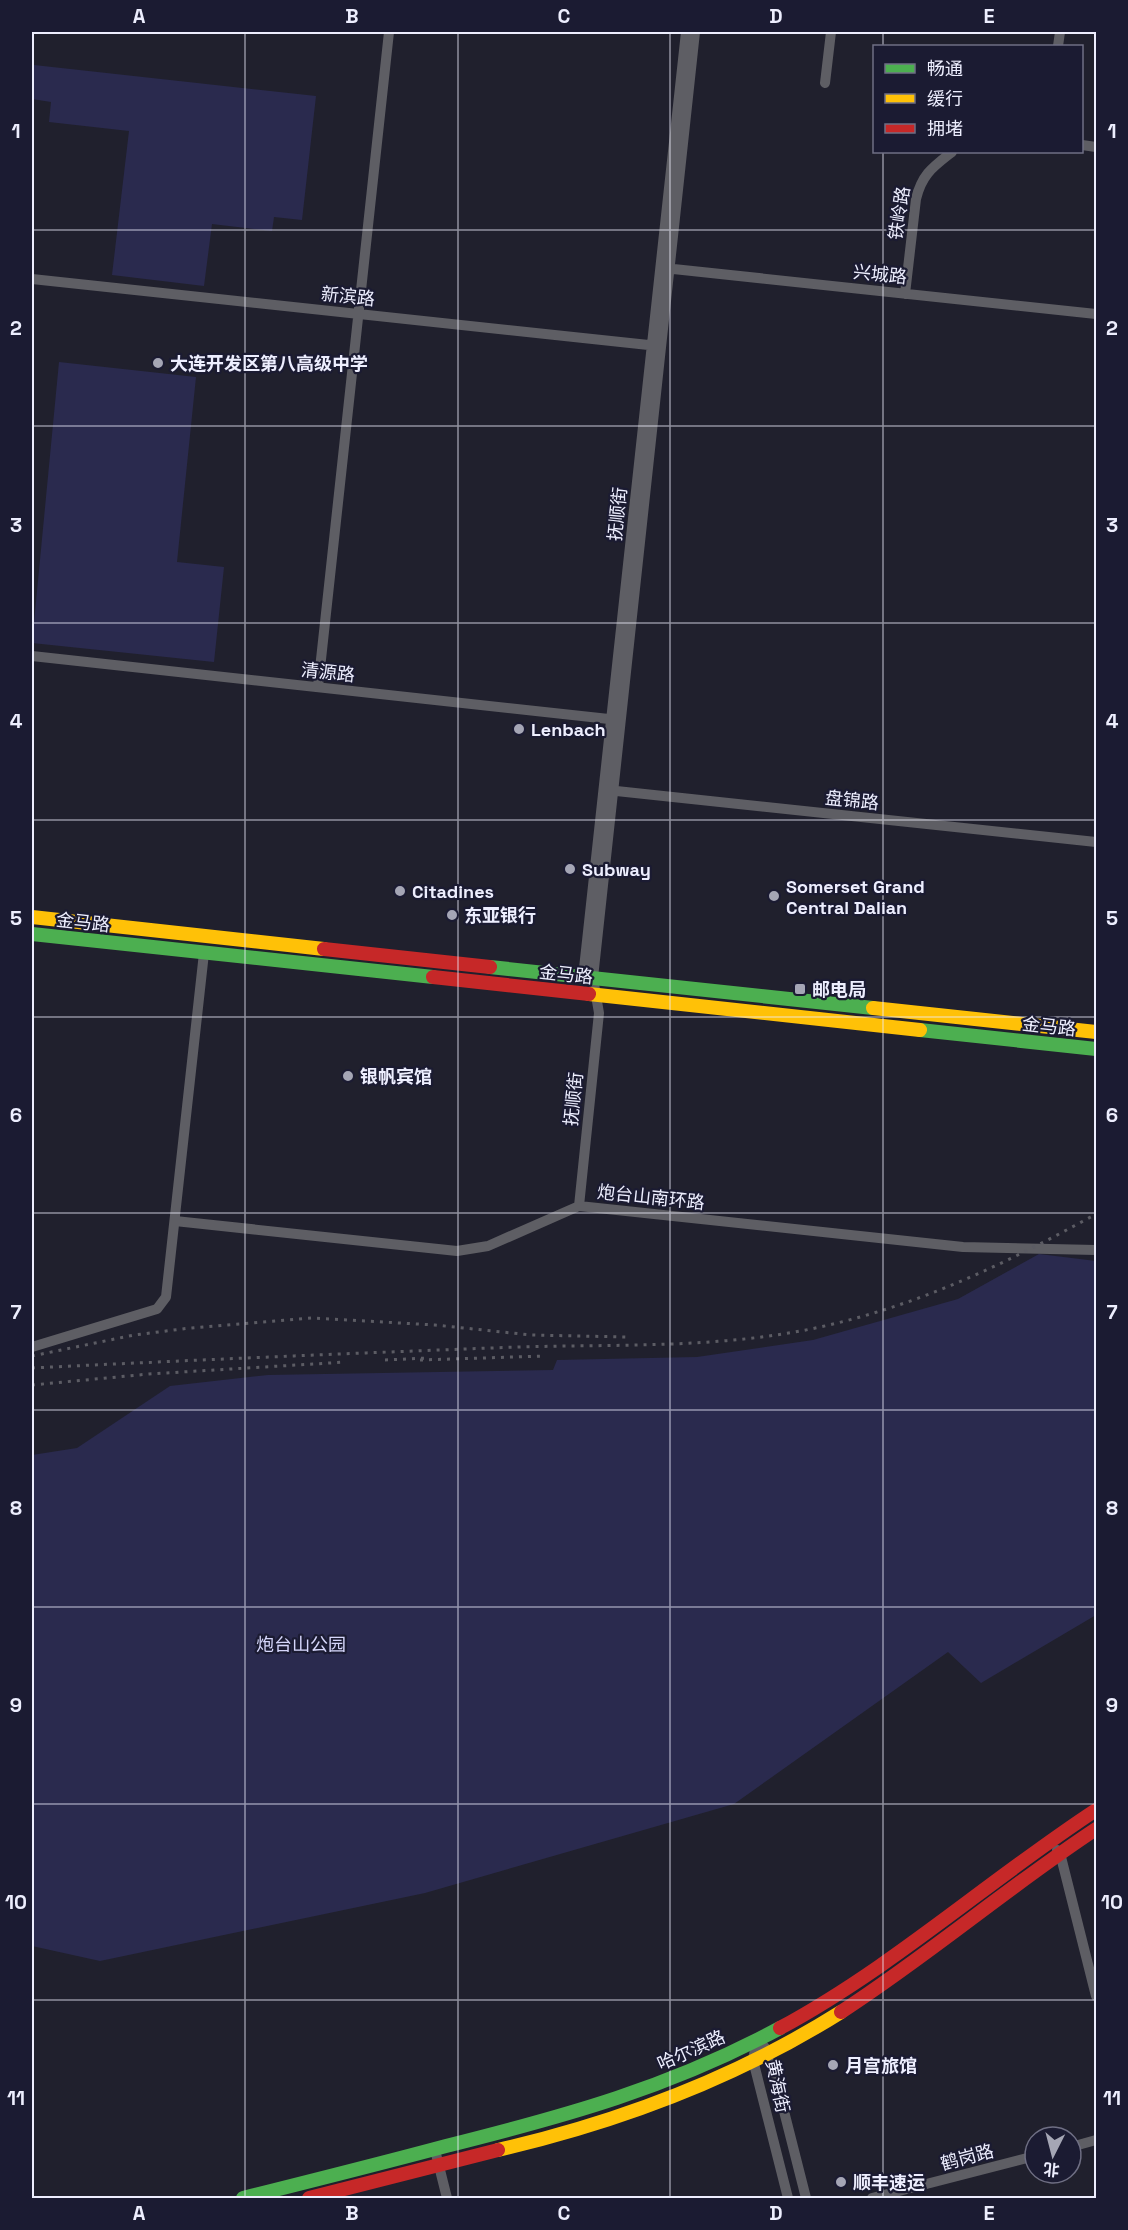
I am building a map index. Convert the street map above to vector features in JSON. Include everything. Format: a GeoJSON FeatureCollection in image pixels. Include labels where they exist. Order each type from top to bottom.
{"type":"FeatureCollection","features":[{"type":"Feature","properties":{"kind":"main road","name":"金马路"},"geometry":{"type":"LineString","coordinates":[[32,917],[1096,1032]]}},
{"type":"Feature","properties":{"kind":"main road","name":"金马路"},"geometry":{"type":"LineString","coordinates":[[32,934],[1096,1049]]}},
{"type":"Feature","properties":{"kind":"main road","name":"哈尔滨路"},"geometry":{"type":"LineString","coordinates":[[243,2199],[570,2115],[624,2098],[712,2062],[825,2003],[865,1978],[1050,1840],[1096,1810]]}},
{"type":"Feature","properties":{"kind":"main road","name":"哈尔滨路"},"geometry":{"type":"LineString","coordinates":[[309,2199],[572,2132],[672,2097],[753,2060],[833,2017],[919,1961],[1028,1876],[1096,1829]]}},
{"type":"Feature","properties":{"kind":"street"},"geometry":{"type":"LineString","coordinates":[[318,687],[389,32]]}},
{"type":"Feature","properties":{"kind":"street","name":"抚顺街"},"geometry":{"type":"LineString","coordinates":[[665,268],[686,32]]}},
{"type":"Feature","properties":{"kind":"street","name":"抚顺街"},"geometry":{"type":"LineString","coordinates":[[579,1206],[599,1013],[596,995],[588,977],[656,345],[695,32]]}},
{"type":"Feature","properties":{"kind":"street"},"geometry":{"type":"LineString","coordinates":[[825,83],[831,32]]}},
{"type":"Feature","properties":{"kind":"street","name":"铁岭路"},"geometry":{"type":"LineString","coordinates":[[905,294],[916,199],[920,184],[926,173],[951,153]]}},
{"type":"Feature","properties":{"kind":"street","name":"兴城路"},"geometry":{"type":"LineString","coordinates":[[665,268],[1096,314]]}},
{"type":"Feature","properties":{"kind":"street","name":"新滨路"},"geometry":{"type":"LineString","coordinates":[[32,279],[656,345]]}},
{"type":"Feature","properties":{"kind":"street","name":"清源路"},"geometry":{"type":"LineString","coordinates":[[32,656],[616,720]]}},
{"type":"Feature","properties":{"kind":"street","name":"盘锦路"},"geometry":{"type":"LineString","coordinates":[[608,790],[1096,842]]}},
{"type":"Feature","properties":{"kind":"street"},"geometry":{"type":"LineString","coordinates":[[32,1347],[158,1309],[166,1297],[204,953]]}},
{"type":"Feature","properties":{"kind":"street","name":"炮台山南环路"},"geometry":{"type":"LineString","coordinates":[[175,1221],[457,1251],[488,1246],[579,1206],[963,1247],[1096,1250]]}},
{"type":"Feature","properties":{"kind":"street"},"geometry":{"type":"LineString","coordinates":[[1050,1840],[1060,1853],[1096,1996]]}},
{"type":"Feature","properties":{"kind":"street","name":"黄海街"},"geometry":{"type":"LineString","coordinates":[[757,2039],[769,2052],[806,2199]]}},
{"type":"Feature","properties":{"kind":"street","name":"黄海街"},"geometry":{"type":"LineString","coordinates":[[757,2039],[753,2060],[788,2199]]}},
{"type":"Feature","properties":{"kind":"street"},"geometry":{"type":"LineString","coordinates":[[435,2150],[447,2199]]}},
{"type":"Feature","properties":{"kind":"street","name":"鹤岗路"},"geometry":{"type":"LineString","coordinates":[[872,2199],[1023,2159]]}},
{"type":"Feature","properties":{"kind":"green space"},"geometry":{"type":"Polygon","coordinates":[[[34,65],[316,96],[302,220],[274,217],[272,231],[212,224],[204,286],[112,275],[129,131],[49,122],[51,102],[32,99],[34,65]]]}},
{"type":"Feature","properties":{"kind":"green space"},"geometry":{"type":"Polygon","coordinates":[[[59,362],[196,377],[177,562],[224,567],[214,662],[32,643],[59,362]]]}},
{"type":"Feature","properties":{"kind":"green space","name":"炮台山公园"},"geometry":{"type":"Polygon","coordinates":[[[1039,1254],[1096,1261],[1096,1615],[981,1683],[948,1652],[734,1804],[425,1893],[100,1961],[32,1946],[32,1455],[77,1448],[170,1386],[268,1375],[553,1370],[557,1360],[697,1357],[813,1340],[958,1299],[1039,1254]]]}},
{"type":"Feature","properties":{"kind":"railway"},"geometry":{"type":"LineString","coordinates":[[32,1368],[518,1347],[674,1344],[791,1333],[864,1316],[933,1293],[999,1264],[1096,1214]]}},
{"type":"Feature","properties":{"kind":"railway"},"geometry":{"type":"LineString","coordinates":[[32,1356],[134,1335],[312,1318],[435,1325],[531,1335],[628,1337]]}},
{"type":"Feature","properties":{"kind":"railway"},"geometry":{"type":"LineString","coordinates":[[420,1360],[545,1356]]}},
{"type":"Feature","properties":{"kind":"railway"},"geometry":{"type":"LineString","coordinates":[[385,1360],[427,1358]]}},
{"type":"Feature","properties":{"kind":"railway"},"geometry":{"type":"LineString","coordinates":[[32,1385],[149,1374],[346,1362]]}},
{"type":"Feature","properties":{"kind":"traffic: fast"},"geometry":{"type":"LineString","coordinates":[[32,934],[433,977]]}},
{"type":"Feature","properties":{"kind":"traffic: fast"},"geometry":{"type":"LineString","coordinates":[[490,967],[873,1008]]}},
{"type":"Feature","properties":{"kind":"traffic: fast"},"geometry":{"type":"LineString","coordinates":[[920,1030],[1096,1049]]}},
{"type":"Feature","properties":{"kind":"traffic: fast"},"geometry":{"type":"LineString","coordinates":[[243,2198],[576,2111],[699,2067],[780,2028]]}},
{"type":"Feature","properties":{"kind":"traffic: slow"},"geometry":{"type":"LineString","coordinates":[[32,917],[324,949]]}},
{"type":"Feature","properties":{"kind":"traffic: slow"},"geometry":{"type":"LineString","coordinates":[[589,994],[920,1030]]}},
{"type":"Feature","properties":{"kind":"traffic: slow"},"geometry":{"type":"LineString","coordinates":[[873,1008],[1096,1032]]}},
{"type":"Feature","properties":{"kind":"traffic: slow"},"geometry":{"type":"LineString","coordinates":[[498,2150],[588,2126],[676,2095],[760,2057],[841,2012]]}},
{"type":"Feature","properties":{"kind":"traffic: jam"},"geometry":{"type":"LineString","coordinates":[[324,949],[490,967]]}},
{"type":"Feature","properties":{"kind":"traffic: jam"},"geometry":{"type":"LineString","coordinates":[[433,977],[589,994]]}},
{"type":"Feature","properties":{"kind":"traffic: jam"},"geometry":{"type":"LineString","coordinates":[[780,2028],[862,1978],[1096,1810]]}},
{"type":"Feature","properties":{"kind":"traffic: jam"},"geometry":{"type":"LineString","coordinates":[[841,2012],[906,1968],[1031,1874],[1096,1829]]}},
{"type":"Feature","properties":{"kind":"traffic: jam"},"geometry":{"type":"LineString","coordinates":[[309,2198],[498,2150]]}},
{"type":"Feature","properties":{"kind":"place","name":"大连开发区第八高级中学"},"geometry":{"type":"Point","coordinates":[158,363]}},
{"type":"Feature","properties":{"kind":"place","name":"Lenbach"},"geometry":{"type":"Point","coordinates":[519,729]}},
{"type":"Feature","properties":{"kind":"place","name":"Subway"},"geometry":{"type":"Point","coordinates":[570,869]}},
{"type":"Feature","properties":{"kind":"place","name":"Citadines"},"geometry":{"type":"Point","coordinates":[400,891]}},
{"type":"Feature","properties":{"kind":"place","name":"Somerset Grand Central Dalian"},"geometry":{"type":"Point","coordinates":[774,896]}},
{"type":"Feature","properties":{"kind":"place","name":"东亚银行"},"geometry":{"type":"Point","coordinates":[452,915]}},
{"type":"Feature","properties":{"kind":"place","name":"邮电局"},"geometry":{"type":"Point","coordinates":[800,989]}},
{"type":"Feature","properties":{"kind":"place","name":"银帆宾馆"},"geometry":{"type":"Point","coordinates":[348,1076]}},
{"type":"Feature","properties":{"kind":"place","name":"月宫旅馆"},"geometry":{"type":"Point","coordinates":[833,2065]}},
{"type":"Feature","properties":{"kind":"place","name":"顺丰速运"},"geometry":{"type":"Point","coordinates":[841,2182]}}]}
